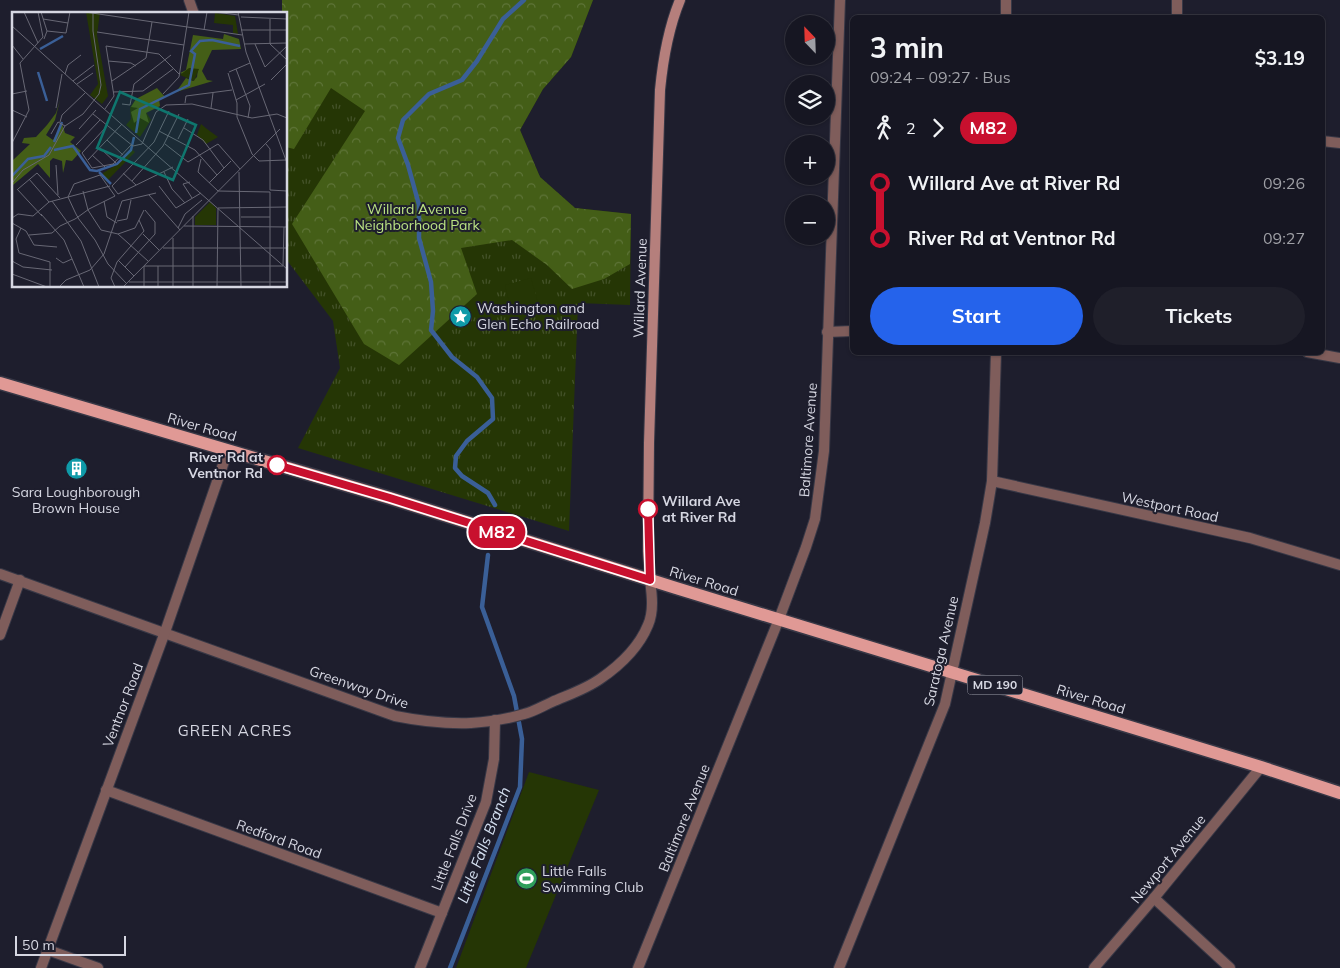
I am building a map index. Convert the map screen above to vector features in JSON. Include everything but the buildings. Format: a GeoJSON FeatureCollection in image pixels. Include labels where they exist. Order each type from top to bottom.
{"type":"FeatureCollection","features":[{"type":"Feature","properties":{"kind":"main road","name":"River Road"},"geometry":{"type":"LineString","coordinates":[[0,383],[390,498],[1340,793]]}},
{"type":"Feature","properties":{"kind":"street"},"geometry":{"type":"LineString","coordinates":[[189,0],[193,12]]}},
{"type":"Feature","properties":{"kind":"street","name":"Willard Avenue"},"geometry":{"type":"LineString","coordinates":[[650,580],[648,551],[649,443],[660,90],[665,48],[680,0]]}},
{"type":"Feature","properties":{"kind":"street","name":"Baltimore Avenue"},"geometry":{"type":"LineString","coordinates":[[638,968],[806,548],[815,519],[824,451],[840,0]]}},
{"type":"Feature","properties":{"kind":"street"},"geometry":{"type":"LineString","coordinates":[[1006,0],[1006,15]]}},
{"type":"Feature","properties":{"kind":"street"},"geometry":{"type":"LineString","coordinates":[[1177,0],[1177,15]]}},
{"type":"Feature","properties":{"kind":"street"},"geometry":{"type":"LineString","coordinates":[[1325,140],[1340,143]]}},
{"type":"Feature","properties":{"kind":"street"},"geometry":{"type":"LineString","coordinates":[[827,332],[850,331]]}},
{"type":"Feature","properties":{"kind":"street","name":"Saratoga Avenue"},"geometry":{"type":"LineString","coordinates":[[839,968],[945,704],[985,523],[992,481],[996,355]]}},
{"type":"Feature","properties":{"kind":"street"},"geometry":{"type":"LineString","coordinates":[[1323,355],[1340,358]]}},
{"type":"Feature","properties":{"kind":"street","name":"Ventnor Road"},"geometry":{"type":"LineString","coordinates":[[41,968],[165,632],[228,450]]}},
{"type":"Feature","properties":{"kind":"street","name":"Westport Road"},"geometry":{"type":"LineString","coordinates":[[992,481],[1250,538],[1340,565]]}},
{"type":"Feature","properties":{"kind":"street","name":"Greenway Drive"},"geometry":{"type":"LineString","coordinates":[[0,574],[395,716],[420,721],[449,723],[472,723],[526,714],[600,679],[624,659],[637,644],[648,624],[652,602],[650,580]]}},
{"type":"Feature","properties":{"kind":"street"},"geometry":{"type":"LineString","coordinates":[[0,635],[20,580]]}},
{"type":"Feature","properties":{"kind":"street","name":"Little Falls Drive"},"geometry":{"type":"LineString","coordinates":[[420,968],[486,802],[494,759],[495,720]]}},
{"type":"Feature","properties":{"kind":"street","name":"Newport Avenue"},"geometry":{"type":"LineString","coordinates":[[1094,968],[1261,767]]}},
{"type":"Feature","properties":{"kind":"street","name":"Redford Road"},"geometry":{"type":"LineString","coordinates":[[106,790],[442,913]]}},
{"type":"Feature","properties":{"kind":"street"},"geometry":{"type":"LineString","coordinates":[[1154,898],[1230,968]]}},
{"type":"Feature","properties":{"kind":"street"},"geometry":{"type":"LineString","coordinates":[[48,950],[98,968]]}},
{"type":"Feature","properties":{"kind":"green space","name":"Willard Avenue Neighborhood Park"},"geometry":{"type":"Polygon","coordinates":[[[282,0],[593,0],[571,57],[543,89],[520,130],[540,177],[575,208],[631,214],[630,305],[578,303],[569,531],[298,448],[340,368],[333,321],[288,262],[288,12],[282,12],[282,0]]]}},
{"type":"Feature","properties":{"kind":"green space"},"geometry":{"type":"Polygon","coordinates":[[[282,0],[593,0],[571,57],[543,89],[520,130],[540,177],[575,208],[631,214],[630,264],[604,279],[572,289],[547,265],[512,240],[461,248],[477,294],[399,365],[364,344],[292,224],[365,111],[331,88],[294,149],[288,148],[288,12],[282,12],[282,0]]]}},
{"type":"Feature","properties":{"kind":"green space"},"geometry":{"type":"Polygon","coordinates":[[[531,278],[538,303],[511,310],[505,285],[531,278]]]}},
{"type":"Feature","properties":{"kind":"green space","name":"Little Falls Swimming Club"},"geometry":{"type":"Polygon","coordinates":[[[529,772],[599,790],[526,968],[456,968],[529,772]]]}},
{"type":"Feature","properties":{"kind":"waterway","name":"Little Falls Branch"},"geometry":{"type":"LineString","coordinates":[[495,505],[488,493],[462,476],[455,468],[456,456],[467,441],[493,419],[492,398],[477,377],[452,357],[431,330],[433,311],[431,282],[419,238],[419,205],[398,138],[403,120],[429,94],[462,80],[477,61],[503,19],[524,0]]}},
{"type":"Feature","properties":{"kind":"waterway","name":"Little Falls Branch"},"geometry":{"type":"LineString","coordinates":[[450,968],[520,787],[522,739],[514,696],[482,607],[488,555]]}},
{"type":"Feature","properties":{"kind":"bus line","name":"M82"},"geometry":{"type":"LineString","coordinates":[[277,465],[390,498],[650,580],[648,509]]}},
{"type":"Feature","properties":{"kind":"place","name":"Washington and Glen Echo Railroad"},"geometry":{"type":"Point","coordinates":[461,316]}},
{"type":"Feature","properties":{"kind":"place","name":"River Rd at Ventnor Rd"},"geometry":{"type":"Point","coordinates":[277,465]}},
{"type":"Feature","properties":{"kind":"place","name":"Sara Loughborough Brown House"},"geometry":{"type":"Point","coordinates":[76,469]}},
{"type":"Feature","properties":{"kind":"place","name":"Willard Ave at River Rd"},"geometry":{"type":"Point","coordinates":[648,509]}},
{"type":"Feature","properties":{"kind":"place","name":"Little Falls Swimming Club"},"geometry":{"type":"Point","coordinates":[526,879]}},
{"type":"Feature","properties":{"kind":"district","name":"GREEN ACRES"},"geometry":{"type":"Point","coordinates":[235,731]}}]}
